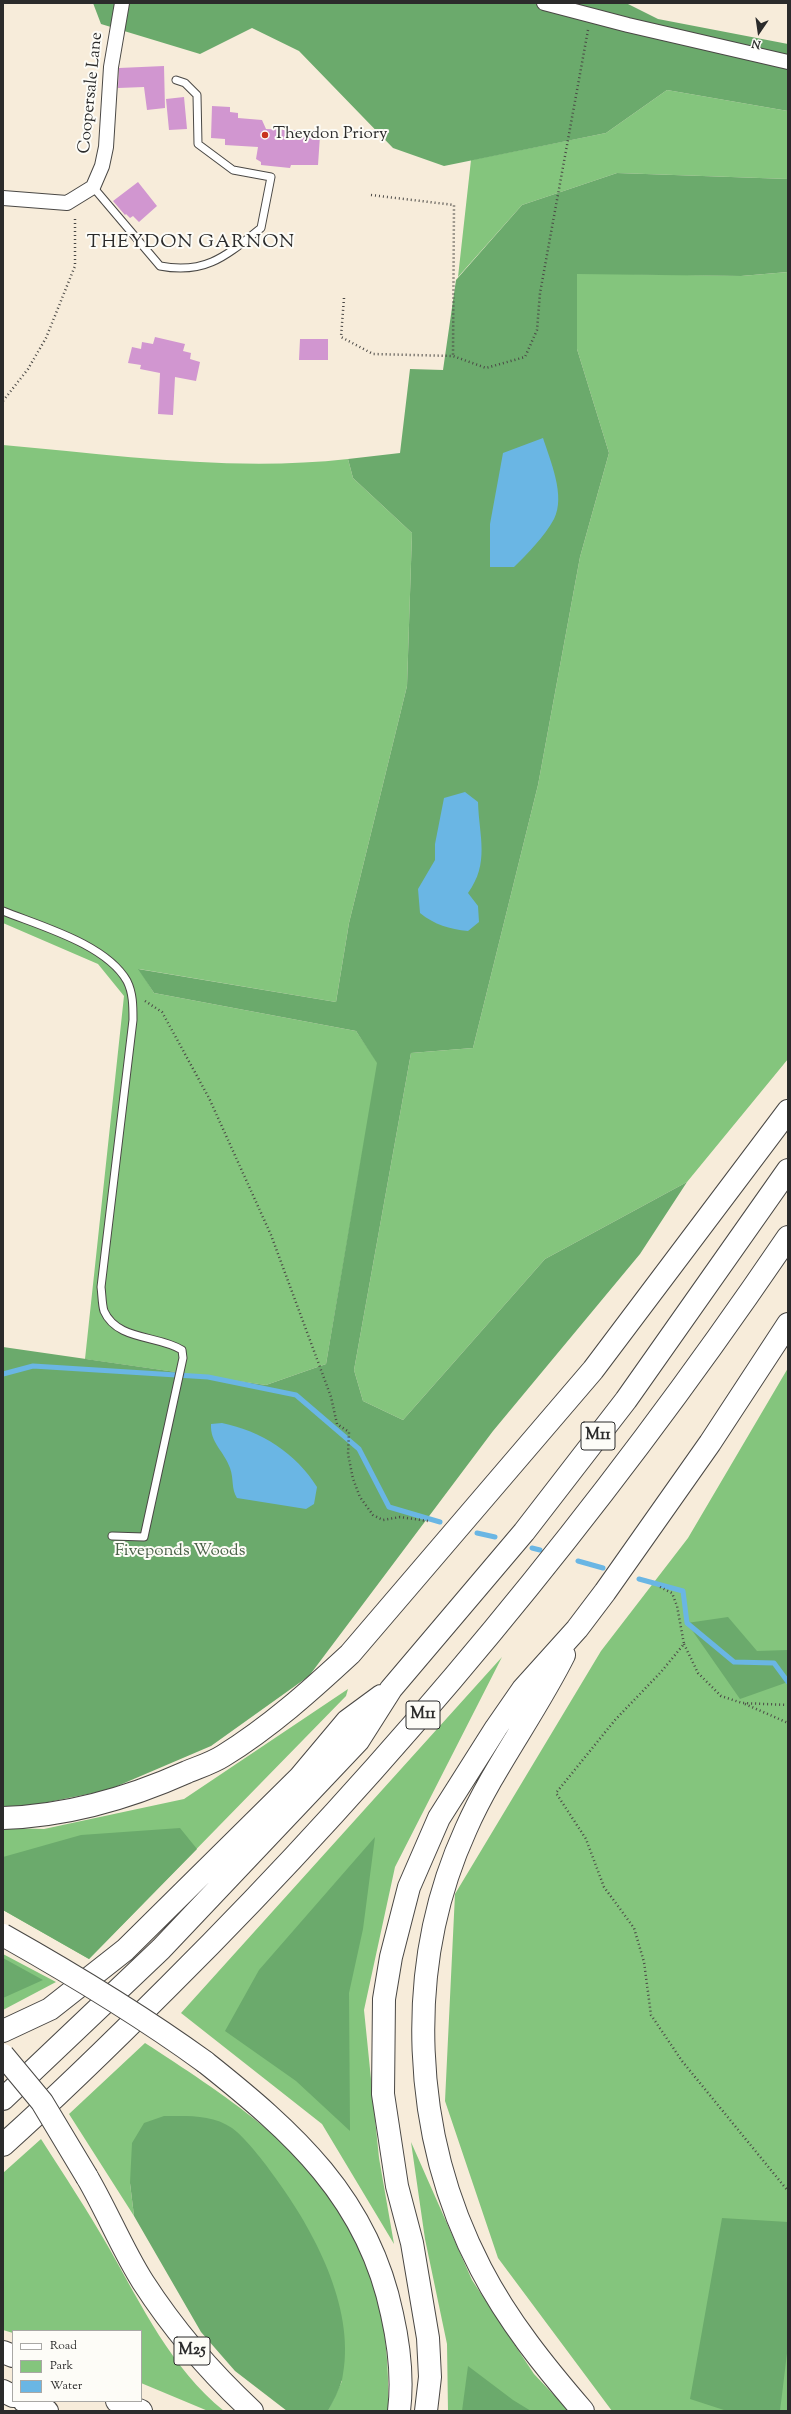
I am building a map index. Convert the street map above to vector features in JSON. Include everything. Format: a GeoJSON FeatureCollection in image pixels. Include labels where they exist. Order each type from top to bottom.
{"type":"FeatureCollection","features":[{"type":"Feature","properties":{"kind":"highway"},"geometry":{"type":"LineString","coordinates":[[3,1818],[60,1813],[118,1799],[170,1780],[221,1757],[274,1722],[314,1687],[350,1654],[593,1370],[788,1111]]}},
{"type":"Feature","properties":{"kind":"highway","name":"M11"},"geometry":{"type":"LineString","coordinates":[[3,2099],[161,1949],[358,1741],[391,1689],[510,1550],[626,1400],[788,1170]]}},
{"type":"Feature","properties":{"kind":"highway","name":"M11"},"geometry":{"type":"LineString","coordinates":[[3,2145],[112,2042],[237,1919],[404,1737],[497,1627],[591,1509],[676,1396],[788,1237]]}},
{"type":"Feature","properties":{"kind":"highway"},"geometry":{"type":"LineString","coordinates":[[426,2411],[430,2378],[428,2338],[412,2243],[397,2186],[383,2094],[384,1999],[391,1957],[409,1887],[439,1818],[523,1689],[577,1629],[706,1449],[788,1324]]}},
{"type":"Feature","properties":{"kind":"highway"},"geometry":{"type":"LineString","coordinates":[[577,1629],[545,1693],[485,1789],[465,1831],[450,1871],[431,1944],[424,2000],[423,2034],[426,2092],[435,2142],[454,2206],[467,2238],[481,2268],[518,2329],[583,2411]]}},
{"type":"Feature","properties":{"kind":"highway"},"geometry":{"type":"LineString","coordinates":[[3,2031],[50,2010],[125,1950],[300,1777],[347,1721],[391,1689]]}},
{"type":"Feature","properties":{"kind":"highway"},"geometry":{"type":"LineString","coordinates":[[3,1935],[94,1986],[153,2024],[205,2062],[275,2119],[299,2142],[330,2178],[356,2218],[375,2257],[390,2303],[398,2351],[400,2380],[399,2411]]}},
{"type":"Feature","properties":{"kind":"highway"},"geometry":{"type":"LineString","coordinates":[[3,2055],[46,2108],[88,2177],[142,2281]]}},
{"type":"Feature","properties":{"kind":"highway","name":"M25"},"geometry":{"type":"LineString","coordinates":[[142,2281],[152,2312],[182,2357],[213,2390],[237,2411]]}},
{"type":"Feature","properties":{"kind":"highway","name":"M25"},"geometry":{"type":"LineString","coordinates":[[142,2281],[185,2342],[220,2382],[252,2411]]}},
{"type":"Feature","properties":{"kind":"highway"},"geometry":{"type":"LineString","coordinates":[[3,2391],[12,2396]]}},
{"type":"Feature","properties":{"kind":"highway"},"geometry":{"type":"LineString","coordinates":[[26,2402],[47,2411]]}},
{"type":"Feature","properties":{"kind":"highway"},"geometry":{"type":"LineString","coordinates":[[119,2402],[141,2411]]}},
{"type":"Feature","properties":{"kind":"street","name":"Coopersale Lane"},"geometry":{"type":"LineString","coordinates":[[93,187],[102,166],[106,147],[111,67],[122,3]]}},
{"type":"Feature","properties":{"kind":"street"},"geometry":{"type":"LineString","coordinates":[[544,3],[591,16],[788,62]]}},
{"type":"Feature","properties":{"kind":"street"},"geometry":{"type":"LineString","coordinates":[[3,198],[59,203],[75,199],[93,187]]}},
{"type":"Feature","properties":{"kind":"lane"},"geometry":{"type":"LineString","coordinates":[[93,187],[160,266],[175,269],[201,267],[227,255],[261,228],[271,177],[232,170],[198,144],[197,95],[185,83],[176,80]]}},
{"type":"Feature","properties":{"kind":"lane"},"geometry":{"type":"LineString","coordinates":[[3,911],[83,944],[109,960],[121,972],[133,997],[134,1020],[101,1287],[104,1312],[117,1328],[174,1344],[182,1350],[178,1384],[144,1537],[112,1536]]}},
{"type":"Feature","properties":{"kind":"path"},"geometry":{"type":"LineString","coordinates":[[344,298],[342,337],[348,342],[373,354],[452,356],[486,368],[525,357],[537,330],[540,293],[591,16]]}},
{"type":"Feature","properties":{"kind":"path"},"geometry":{"type":"LineString","coordinates":[[371,195],[454,205],[452,356]]}},
{"type":"Feature","properties":{"kind":"path"},"geometry":{"type":"LineString","coordinates":[[3,401],[28,369],[46,338],[75,266],[75,199]]}},
{"type":"Feature","properties":{"kind":"path"},"geometry":{"type":"LineString","coordinates":[[133,997],[148,1002],[162,1012],[209,1098],[271,1235],[332,1397],[337,1424],[349,1432],[348,1454],[360,1497],[373,1515],[383,1520],[400,1517],[428,1521]]}},
{"type":"Feature","properties":{"kind":"path"},"geometry":{"type":"LineString","coordinates":[[660,1587],[672,1593],[677,1606],[684,1644],[698,1673],[721,1696],[742,1703],[788,1723]]}},
{"type":"Feature","properties":{"kind":"path"},"geometry":{"type":"LineString","coordinates":[[684,1644],[661,1672],[614,1720],[556,1792],[586,1839],[604,1887],[634,1928],[644,1962],[651,2015],[682,2061],[788,2191]]}},
{"type":"Feature","properties":{"kind":"path"},"geometry":{"type":"LineString","coordinates":[[742,1703],[788,1705]]}},
{"type":"Feature","properties":{"kind":"green space"},"geometry":{"type":"Polygon","coordinates":[[[93,3],[626,3],[658,19],[788,44],[788,111],[667,90],[606,133],[444,166],[393,148],[299,51],[252,28],[200,54],[101,24],[93,3]]]}},
{"type":"Feature","properties":{"kind":"green space"},"geometry":{"type":"Polygon","coordinates":[[[667,90],[788,111],[788,179],[617,173],[522,205],[458,277],[471,160],[606,133],[667,90]]]}},
{"type":"Feature","properties":{"kind":"green space","name":"Fiveponds Woods"},"geometry":{"type":"Polygon","coordinates":[[[617,173],[788,179],[788,272],[741,276],[577,274],[577,349],[609,453],[580,557],[538,785],[473,1048],[411,1053],[354,1370],[363,1401],[403,1420],[545,1259],[687,1182],[640,1254],[493,1431],[309,1676],[211,1746],[108,1790],[19,1808],[3,1808],[3,1347],[266,1385],[326,1364],[377,1063],[356,1031],[154,993],[138,969],[336,1002],[349,923],[407,686],[412,533],[353,478],[348,459],[400,453],[410,369],[443,370],[456,280],[522,205],[617,173]]]}},
{"type":"Feature","properties":{"kind":"green space"},"geometry":{"type":"Polygon","coordinates":[[[788,272],[788,1059],[687,1182],[545,1259],[403,1420],[363,1401],[354,1370],[411,1053],[473,1048],[538,785],[580,557],[609,453],[577,349],[577,273],[741,276],[788,272]]]}},
{"type":"Feature","properties":{"kind":"green space"},"geometry":{"type":"Polygon","coordinates":[[[3,445],[175,461],[218,463],[305,463],[348,459],[353,478],[412,533],[407,686],[349,923],[336,1002],[139,969],[154,993],[356,1031],[378,1063],[326,1364],[266,1385],[85,1359],[124,996],[98,964],[3,923],[3,445]]]}},
{"type":"Feature","properties":{"kind":"green space"},"geometry":{"type":"Polygon","coordinates":[[[788,1368],[788,2411],[612,2411],[498,2258],[445,2101],[455,1894],[601,1651],[688,1538],[788,1368]]]}},
{"type":"Feature","properties":{"kind":"green space"},"geometry":{"type":"Polygon","coordinates":[[[728,1617],[757,1651],[788,1650],[788,1682],[740,1699],[687,1623],[728,1617]]]}},
{"type":"Feature","properties":{"kind":"green space"},"geometry":{"type":"Polygon","coordinates":[[[502,1657],[395,1867],[364,2010],[379,2158],[394,2244],[322,2124],[181,2013],[502,1657]]]}},
{"type":"Feature","properties":{"kind":"green space"},"geometry":{"type":"Polygon","coordinates":[[[348,1689],[346,1696],[89,1959],[3,1910],[3,1828],[44,1829],[184,1799],[348,1689]]]}},
{"type":"Feature","properties":{"kind":"green space"},"geometry":{"type":"Polygon","coordinates":[[[180,1828],[197,1849],[89,1959],[3,1910],[3,1857],[81,1835],[180,1828]]]}},
{"type":"Feature","properties":{"kind":"green space"},"geometry":{"type":"Polygon","coordinates":[[[375,1837],[363,1929],[349,1993],[350,2131],[296,2081],[225,2031],[259,1970],[375,1837]]]}},
{"type":"Feature","properties":{"kind":"green space"},"geometry":{"type":"Polygon","coordinates":[[[3,1954],[56,1982],[3,2010],[3,1954]]]}},
{"type":"Feature","properties":{"kind":"green space"},"geometry":{"type":"Polygon","coordinates":[[[3,1958],[43,1980],[3,1998],[3,1958]]]}},
{"type":"Feature","properties":{"kind":"green space"},"geometry":{"type":"Polygon","coordinates":[[[145,2043],[233,2103],[262,2125],[314,2174],[336,2202],[354,2231],[364,2252],[378,2296],[386,2342],[388,2411],[328,2411],[342,2381],[130,2183],[134,2216],[69,2114],[145,2043]]]}},
{"type":"Feature","properties":{"kind":"green space"},"geometry":{"type":"Polygon","coordinates":[[[164,2116],[190,2116],[207,2118],[224,2123],[232,2128],[251,2146],[263,2161],[307,2227],[320,2251],[330,2276],[339,2302],[344,2328],[345,2354],[342,2380],[328,2411],[287,2411],[235,2371],[201,2332],[134,2216],[130,2183],[132,2143],[144,2123],[164,2116]]]}},
{"type":"Feature","properties":{"kind":"green space"},"geometry":{"type":"Polygon","coordinates":[[[41,2139],[93,2220],[146,2314],[173,2356],[188,2376],[224,2411],[208,2411],[142,2383],[142,2330],[12,2330],[12,2333],[3,2330],[3,2173],[41,2139]]]}},
{"type":"Feature","properties":{"kind":"green space"},"geometry":{"type":"Polygon","coordinates":[[[411,2142],[472,2280],[534,2374],[569,2411],[448,2411],[447,2344],[425,2239],[411,2142]]]}},
{"type":"Feature","properties":{"kind":"green space"},"geometry":{"type":"Polygon","coordinates":[[[722,2218],[788,2222],[788,2345],[780,2411],[727,2411],[690,2399],[722,2218]]]}},
{"type":"Feature","properties":{"kind":"green space"},"geometry":{"type":"Polygon","coordinates":[[[468,2366],[513,2400],[531,2411],[462,2411],[468,2366]]]}},
{"type":"Feature","properties":{"kind":"water"},"geometry":{"type":"Polygon","coordinates":[[[543,438],[553,467],[558,489],[557,510],[554,519],[541,538],[514,567],[490,567],[490,524],[503,453],[543,438]]]}},
{"type":"Feature","properties":{"kind":"water"},"geometry":{"type":"Polygon","coordinates":[[[465,792],[478,802],[482,849],[479,871],[475,882],[468,893],[478,906],[479,922],[468,931],[442,926],[431,921],[420,913],[418,889],[435,860],[435,844],[444,798],[465,792]]]}},
{"type":"Feature","properties":{"kind":"water"},"geometry":{"type":"Polygon","coordinates":[[[222,1423],[264,1438],[288,1454],[299,1464],[317,1487],[314,1504],[306,1509],[237,1498],[234,1491],[230,1468],[215,1442],[211,1431],[211,1424],[222,1423]]]}},
{"type":"Feature","properties":{"kind":"building"},"geometry":{"type":"Polygon","coordinates":[[[164,66],[165,108],[147,110],[144,87],[118,88],[119,68],[164,66]]]}},
{"type":"Feature","properties":{"kind":"building"},"geometry":{"type":"Polygon","coordinates":[[[184,97],[187,129],[169,130],[166,99],[184,97]]]}},
{"type":"Feature","properties":{"kind":"building","name":"Theydon Priory"},"geometry":{"type":"Polygon","coordinates":[[[212,106],[230,107],[230,112],[238,113],[238,118],[262,120],[266,129],[313,131],[320,136],[318,165],[291,165],[290,168],[261,165],[261,162],[256,159],[258,147],[225,145],[225,139],[211,138],[212,106]]]}},
{"type":"Feature","properties":{"kind":"building"},"geometry":{"type":"Polygon","coordinates":[[[138,182],[157,206],[139,222],[133,216],[130,218],[126,214],[125,215],[113,201],[138,182]]]}},
{"type":"Feature","properties":{"kind":"building"},"geometry":{"type":"Polygon","coordinates":[[[155,337],[185,344],[183,351],[191,353],[190,359],[200,362],[196,381],[175,377],[173,415],[158,414],[160,373],[140,369],[141,365],[128,363],[132,347],[141,349],[142,342],[153,344],[155,337]]]}},
{"type":"Feature","properties":{"kind":"building"},"geometry":{"type":"Polygon","coordinates":[[[300,339],[328,339],[328,360],[299,360],[300,339]]]}},
{"type":"Feature","properties":{"kind":"waterway"},"geometry":{"type":"LineString","coordinates":[[3,1374],[33,1366],[208,1377],[296,1395],[359,1449],[389,1507],[440,1522]]}},
{"type":"Feature","properties":{"kind":"waterway"},"geometry":{"type":"LineString","coordinates":[[477,1533],[495,1537]]}},
{"type":"Feature","properties":{"kind":"waterway"},"geometry":{"type":"LineString","coordinates":[[532,1548],[540,1550]]}},
{"type":"Feature","properties":{"kind":"waterway"},"geometry":{"type":"LineString","coordinates":[[578,1561],[603,1568]]}},
{"type":"Feature","properties":{"kind":"waterway"},"geometry":{"type":"LineString","coordinates":[[639,1579],[683,1591],[687,1623],[734,1662],[774,1663],[788,1682]]}},
{"type":"Feature","properties":{"kind":"place","name":"Theydon Priory"},"geometry":{"type":"Point","coordinates":[265,135]}},
{"type":"Feature","properties":{"kind":"district","name":"THEYDON GARNON"},"geometry":{"type":"Point","coordinates":[191,244]}}]}
